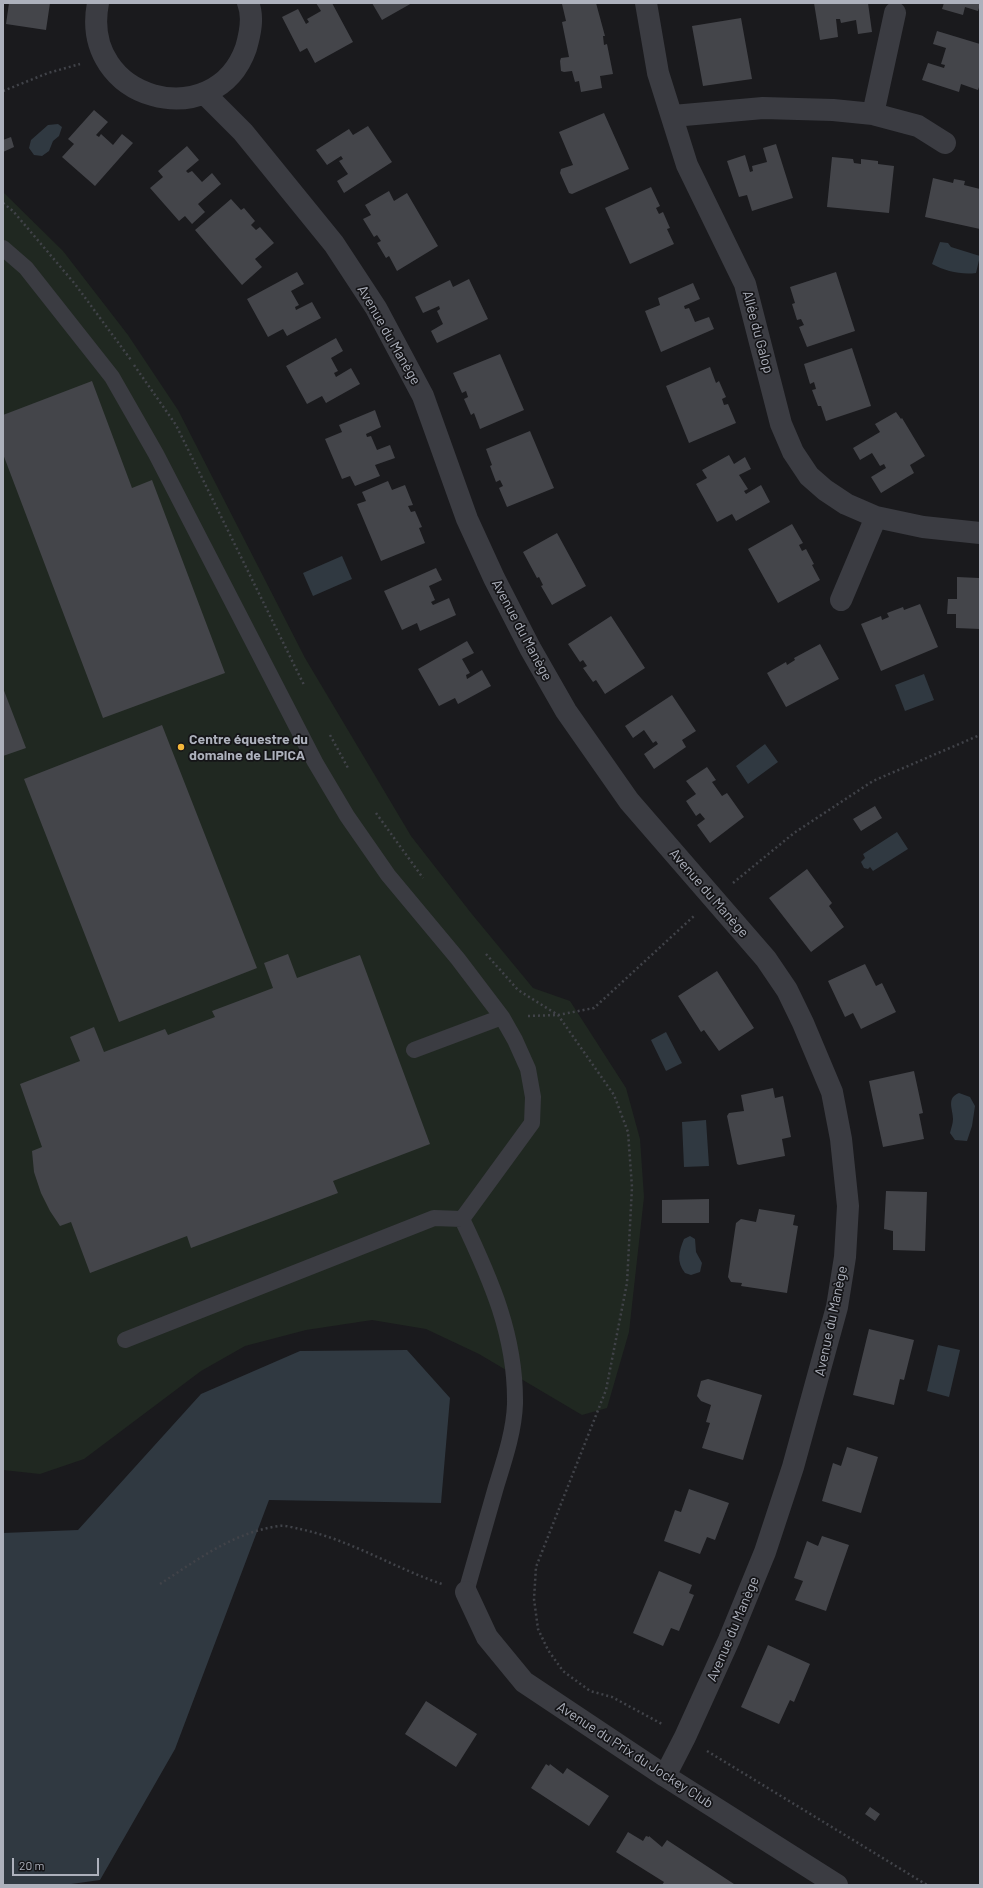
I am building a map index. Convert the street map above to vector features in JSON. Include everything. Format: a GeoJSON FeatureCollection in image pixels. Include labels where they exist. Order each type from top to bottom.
{"type":"FeatureCollection","features":[{"type":"Feature","properties":{"kind":"street"},"geometry":{"type":"LineString","coordinates":[[98,3],[96,31],[103,56],[117,75],[136,89],[157,98],[181,99],[204,93],[226,79],[242,59],[250,34],[250,8],[248,3]]}},
{"type":"Feature","properties":{"kind":"street","name":"Allée du Galop"},"geometry":{"type":"LineString","coordinates":[[646,3],[658,73],[673,116],[687,165],[745,284],[755,317],[782,424],[793,452],[809,476],[825,490],[846,504],[876,517],[923,527],[980,533]]}},
{"type":"Feature","properties":{"kind":"street"},"geometry":{"type":"LineString","coordinates":[[873,114],[895,13]]}},
{"type":"Feature","properties":{"kind":"street","name":"Avenue du Manège"},"geometry":{"type":"LineString","coordinates":[[204,93],[242,132],[334,244],[376,308],[423,396],[467,519],[530,648],[566,711],[629,801],[766,959],[786,990],[803,1023],[829,1086],[841,1139],[846,1186],[848,1226],[837,1307],[793,1467],[765,1552],[729,1640],[685,1737],[665,1776]]}},
{"type":"Feature","properties":{"kind":"street"},"geometry":{"type":"LineString","coordinates":[[673,116],[763,108],[833,110],[873,114],[918,126],[945,143]]}},
{"type":"Feature","properties":{"kind":"street"},"geometry":{"type":"LineString","coordinates":[[841,600],[876,517]]}},
{"type":"Feature","properties":{"kind":"street","name":"Avenue du Prix du Jockey Club"},"geometry":{"type":"LineString","coordinates":[[466,1592],[487,1637],[524,1682],[665,1776],[837,1885]]}},
{"type":"Feature","properties":{"kind":"lane"},"geometry":{"type":"LineString","coordinates":[[3,248],[26,268],[112,377],[160,461],[227,588],[315,762],[347,816],[388,875],[458,959],[502,1017],[515,1040],[528,1069],[533,1097],[532,1123],[462,1219]]}},
{"type":"Feature","properties":{"kind":"lane"},"geometry":{"type":"LineString","coordinates":[[414,1050],[502,1017]]}},
{"type":"Feature","properties":{"kind":"lane"},"geometry":{"type":"LineString","coordinates":[[125,1340],[434,1218],[462,1219]]}},
{"type":"Feature","properties":{"kind":"lane"},"geometry":{"type":"LineString","coordinates":[[462,1219],[483,1263],[504,1319],[513,1365],[515,1406],[508,1448],[466,1592]]}},
{"type":"Feature","properties":{"kind":"path"},"geometry":{"type":"LineString","coordinates":[[3,91],[103,56]]}},
{"type":"Feature","properties":{"kind":"path"},"geometry":{"type":"LineString","coordinates":[[3,203],[14,211],[75,284],[176,425],[307,691]]}},
{"type":"Feature","properties":{"kind":"path"},"geometry":{"type":"LineString","coordinates":[[328,732],[350,771]]}},
{"type":"Feature","properties":{"kind":"path"},"geometry":{"type":"LineString","coordinates":[[502,1017],[558,1015],[594,1008],[714,898],[794,833],[873,781],[980,735]]}},
{"type":"Feature","properties":{"kind":"path"},"geometry":{"type":"LineString","coordinates":[[374,810],[425,880]]}},
{"type":"Feature","properties":{"kind":"path"},"geometry":{"type":"LineString","coordinates":[[480,948],[518,990],[558,1015],[614,1095],[628,1132],[632,1186],[627,1283],[606,1390],[536,1568],[534,1599],[538,1629],[548,1650],[563,1672],[590,1691],[612,1697],[685,1737],[927,1885]]}},
{"type":"Feature","properties":{"kind":"path"},"geometry":{"type":"LineString","coordinates":[[160,1584],[203,1556],[240,1536],[281,1525],[314,1532],[341,1541],[425,1578],[466,1592]]}},
{"type":"Feature","properties":{"kind":"shaded area"},"geometry":{"type":"Polygon","coordinates":[[[58,124],[62,127],[59,136],[53,141],[49,151],[42,156],[34,155],[29,148],[31,140],[48,125],[58,124]]]}},
{"type":"Feature","properties":{"kind":"shaded area","name":"Centre équestre du domaine de LIPICA"},"geometry":{"type":"Polygon","coordinates":[[[3,192],[63,251],[128,335],[178,410],[305,658],[411,836],[471,913],[533,988],[570,1001],[626,1088],[640,1139],[644,1197],[629,1332],[607,1408],[582,1415],[479,1354],[426,1329],[372,1320],[306,1330],[245,1346],[201,1371],[84,1459],[40,1474],[3,1470],[3,192]]]}},
{"type":"Feature","properties":{"kind":"shaded area"},"geometry":{"type":"Polygon","coordinates":[[[940,242],[948,243],[951,247],[980,256],[976,273],[953,272],[932,264],[940,242]]]}},
{"type":"Feature","properties":{"kind":"shaded area"},"geometry":{"type":"Polygon","coordinates":[[[342,556],[352,579],[313,596],[303,573],[342,556]]]}},
{"type":"Feature","properties":{"kind":"shaded area"},"geometry":{"type":"Polygon","coordinates":[[[924,674],[934,700],[905,711],[895,685],[924,674]]]}},
{"type":"Feature","properties":{"kind":"shaded area"},"geometry":{"type":"Polygon","coordinates":[[[765,744],[778,762],[748,784],[736,766],[765,744]]]}},
{"type":"Feature","properties":{"kind":"shaded area"},"geometry":{"type":"Polygon","coordinates":[[[897,832],[908,849],[873,871],[870,867],[868,869],[864,868],[861,862],[865,858],[863,854],[897,832]]]}},
{"type":"Feature","properties":{"kind":"shaded area"},"geometry":{"type":"Polygon","coordinates":[[[666,1032],[682,1063],[666,1071],[651,1040],[666,1032]]]}},
{"type":"Feature","properties":{"kind":"shaded area"},"geometry":{"type":"Polygon","coordinates":[[[959,1093],[970,1097],[975,1106],[972,1126],[967,1141],[955,1140],[950,1133],[953,1119],[951,1101],[955,1095],[959,1093]]]}},
{"type":"Feature","properties":{"kind":"shaded area"},"geometry":{"type":"Polygon","coordinates":[[[706,1120],[709,1166],[684,1167],[682,1122],[706,1120]]]}},
{"type":"Feature","properties":{"kind":"shaded area"},"geometry":{"type":"Polygon","coordinates":[[[690,1236],[695,1239],[696,1252],[702,1263],[700,1272],[691,1275],[685,1273],[679,1261],[684,1239],[690,1236]]]}},
{"type":"Feature","properties":{"kind":"shaded area"},"geometry":{"type":"Polygon","coordinates":[[[938,1345],[960,1350],[949,1397],[927,1391],[938,1345]]]}},
{"type":"Feature","properties":{"kind":"shaded area"},"geometry":{"type":"Polygon","coordinates":[[[407,1350],[450,1398],[441,1503],[269,1500],[175,1749],[100,1880],[64,1885],[3,1885],[3,1533],[78,1530],[201,1394],[300,1351],[407,1350]]]}},
{"type":"Feature","properties":{"kind":"building"},"geometry":{"type":"Polygon","coordinates":[[[9,3],[50,3],[46,30],[6,24],[9,3]]]}},
{"type":"Feature","properties":{"kind":"building"},"geometry":{"type":"Polygon","coordinates":[[[316,3],[332,3],[353,42],[315,63],[307,48],[300,52],[282,17],[298,9],[306,24],[309,22],[307,19],[321,11],[316,3]]]}},
{"type":"Feature","properties":{"kind":"building"},"geometry":{"type":"Polygon","coordinates":[[[372,3],[412,3],[382,20],[372,3]]]}},
{"type":"Feature","properties":{"kind":"building"},"geometry":{"type":"Polygon","coordinates":[[[596,3],[605,36],[603,36],[604,45],[607,44],[613,74],[600,76],[602,88],[581,92],[579,81],[575,82],[572,71],[561,71],[561,58],[569,57],[562,22],[566,21],[562,4],[596,3]]]}},
{"type":"Feature","properties":{"kind":"building"},"geometry":{"type":"Polygon","coordinates":[[[814,3],[868,3],[872,32],[858,34],[856,20],[841,23],[840,19],[836,19],[838,37],[820,40],[814,3]]]}},
{"type":"Feature","properties":{"kind":"building"},"geometry":{"type":"Polygon","coordinates":[[[944,3],[980,3],[980,5],[978,11],[965,7],[963,15],[942,9],[944,3]]]}},
{"type":"Feature","properties":{"kind":"building"},"geometry":{"type":"Polygon","coordinates":[[[741,18],[752,79],[703,86],[692,26],[741,18]]]}},
{"type":"Feature","properties":{"kind":"building"},"geometry":{"type":"Polygon","coordinates":[[[937,31],[980,44],[980,84],[978,90],[961,84],[959,92],[922,80],[928,63],[944,68],[945,65],[941,64],[946,48],[933,44],[937,31]]]}},
{"type":"Feature","properties":{"kind":"building"},"geometry":{"type":"Polygon","coordinates":[[[94,110],[108,122],[96,135],[99,137],[101,134],[113,145],[122,134],[133,143],[95,186],[62,157],[74,144],[68,139],[94,110]]]}},
{"type":"Feature","properties":{"kind":"building"},"geometry":{"type":"Polygon","coordinates":[[[604,113],[629,169],[572,194],[569,193],[560,173],[561,169],[573,165],[559,132],[604,113]]]}},
{"type":"Feature","properties":{"kind":"building"},"geometry":{"type":"Polygon","coordinates":[[[368,126],[392,162],[344,193],[337,181],[348,174],[339,161],[343,159],[341,156],[327,165],[316,150],[349,129],[353,135],[368,126]]]}},
{"type":"Feature","properties":{"kind":"building"},"geometry":{"type":"Polygon","coordinates":[[[11,137],[14,147],[3,152],[3,140],[11,137]]]}},
{"type":"Feature","properties":{"kind":"building"},"geometry":{"type":"Polygon","coordinates":[[[776,144],[793,198],[752,211],[747,195],[739,197],[727,161],[745,155],[750,172],[753,171],[752,166],[767,162],[763,148],[776,144]]]}},
{"type":"Feature","properties":{"kind":"building"},"geometry":{"type":"Polygon","coordinates":[[[187,146],[199,160],[186,171],[188,173],[192,171],[202,182],[212,173],[221,184],[198,204],[205,212],[192,224],[185,216],[179,221],[150,188],[163,177],[158,171],[187,146]]]}},
{"type":"Feature","properties":{"kind":"building"},"geometry":{"type":"Polygon","coordinates":[[[832,157],[853,159],[854,163],[861,164],[861,159],[878,161],[878,164],[894,166],[889,213],[827,207],[832,157]]]}},
{"type":"Feature","properties":{"kind":"building"},"geometry":{"type":"Polygon","coordinates":[[[933,178],[953,183],[954,179],[965,181],[964,185],[980,189],[980,229],[925,217],[933,178]]]}},
{"type":"Feature","properties":{"kind":"building"},"geometry":{"type":"Polygon","coordinates":[[[651,187],[660,206],[656,208],[659,214],[663,212],[670,228],[667,229],[674,244],[630,264],[605,208],[651,187]]]}},
{"type":"Feature","properties":{"kind":"building"},"geometry":{"type":"Polygon","coordinates":[[[389,191],[394,201],[407,193],[438,246],[397,271],[389,256],[386,258],[377,243],[381,241],[377,235],[374,237],[363,219],[371,215],[365,205],[389,191]]]}},
{"type":"Feature","properties":{"kind":"building"},"geometry":{"type":"Polygon","coordinates":[[[231,199],[241,210],[244,208],[255,221],[251,225],[256,230],[260,227],[274,243],[255,259],[262,267],[242,285],[195,230],[231,199]]]}},
{"type":"Feature","properties":{"kind":"building"},"geometry":{"type":"Polygon","coordinates":[[[297,272],[304,284],[291,291],[299,305],[295,307],[296,310],[312,302],[321,318],[287,336],[283,329],[268,337],[247,299],[297,272]]]}},
{"type":"Feature","properties":{"kind":"building"},"geometry":{"type":"Polygon","coordinates":[[[836,272],[855,331],[807,347],[799,327],[804,325],[801,319],[797,320],[792,304],[795,303],[790,287],[836,272]]]}},
{"type":"Feature","properties":{"kind":"building"},"geometry":{"type":"Polygon","coordinates":[[[469,279],[488,319],[437,343],[431,331],[443,324],[437,311],[440,309],[439,306],[423,313],[415,297],[450,280],[453,287],[469,279]]]}},
{"type":"Feature","properties":{"kind":"building"},"geometry":{"type":"Polygon","coordinates":[[[693,283],[700,299],[684,306],[685,309],[689,308],[695,322],[709,317],[714,329],[661,352],[645,311],[660,305],[658,298],[693,283]]]}},
{"type":"Feature","properties":{"kind":"building"},"geometry":{"type":"Polygon","coordinates":[[[336,338],[343,351],[331,358],[338,371],[334,373],[336,377],[351,368],[360,384],[326,403],[322,396],[307,404],[286,366],[336,338]]]}},
{"type":"Feature","properties":{"kind":"building"},"geometry":{"type":"Polygon","coordinates":[[[852,348],[871,406],[826,421],[821,406],[818,406],[812,390],[816,389],[814,382],[810,384],[804,364],[852,348]]]}},
{"type":"Feature","properties":{"kind":"building"},"geometry":{"type":"Polygon","coordinates":[[[500,354],[524,410],[480,429],[474,413],[471,415],[464,399],[468,397],[466,391],[462,393],[453,373],[500,354]]]}},
{"type":"Feature","properties":{"kind":"building"},"geometry":{"type":"Polygon","coordinates":[[[710,367],[716,383],[719,381],[726,397],[722,399],[724,405],[728,404],[736,423],[689,443],[666,386],[710,367]]]}},
{"type":"Feature","properties":{"kind":"building"},"geometry":{"type":"Polygon","coordinates":[[[92,381],[132,488],[152,480],[225,673],[103,718],[3,454],[3,415],[92,381]]]}},
{"type":"Feature","properties":{"kind":"building"},"geometry":{"type":"Polygon","coordinates":[[[375,410],[381,427],[366,434],[367,437],[371,436],[377,450],[390,445],[395,458],[375,465],[380,476],[355,486],[350,476],[342,479],[325,439],[342,432],[339,425],[375,410]]]}},
{"type":"Feature","properties":{"kind":"building"},"geometry":{"type":"Polygon","coordinates":[[[896,412],[901,419],[902,418],[925,456],[910,465],[914,473],[881,493],[871,477],[886,468],[884,464],[880,466],[872,453],[860,460],[853,448],[880,432],[875,424],[896,412]]]}},
{"type":"Feature","properties":{"kind":"building"},"geometry":{"type":"Polygon","coordinates":[[[530,431],[554,488],[507,507],[499,488],[503,486],[500,480],[496,482],[486,449],[530,431]]]}},
{"type":"Feature","properties":{"kind":"building"},"geometry":{"type":"Polygon","coordinates":[[[729,455],[734,464],[745,457],[751,469],[739,475],[748,489],[744,491],[746,494],[761,485],[770,502],[736,521],[732,514],[717,522],[696,484],[707,478],[702,470],[729,455]]]}},
{"type":"Feature","properties":{"kind":"building"},"geometry":{"type":"Polygon","coordinates":[[[388,481],[392,490],[405,485],[413,505],[408,506],[411,512],[415,511],[422,527],[419,528],[425,543],[381,561],[357,504],[366,501],[362,492],[388,481]]]}},
{"type":"Feature","properties":{"kind":"building"},"geometry":{"type":"Polygon","coordinates":[[[792,524],[803,543],[799,545],[802,551],[806,549],[820,580],[778,603],[748,549],[792,524]]]}},
{"type":"Feature","properties":{"kind":"building"},"geometry":{"type":"Polygon","coordinates":[[[557,533],[586,586],[552,605],[541,586],[543,585],[539,577],[537,578],[523,552],[557,533]]]}},
{"type":"Feature","properties":{"kind":"building"},"geometry":{"type":"Polygon","coordinates":[[[436,568],[442,580],[429,586],[435,600],[431,602],[433,605],[449,598],[456,615],[420,631],[417,623],[402,630],[384,591],[436,568]]]}},
{"type":"Feature","properties":{"kind":"building"},"geometry":{"type":"Polygon","coordinates":[[[957,577],[979,578],[980,629],[956,628],[956,614],[947,614],[948,599],[957,599],[957,577]]]}},
{"type":"Feature","properties":{"kind":"building"},"geometry":{"type":"Polygon","coordinates":[[[920,604],[938,647],[881,671],[861,624],[881,616],[882,620],[889,617],[887,613],[903,607],[904,610],[920,604]]]}},
{"type":"Feature","properties":{"kind":"building"},"geometry":{"type":"Polygon","coordinates":[[[611,616],[645,668],[605,694],[596,680],[593,682],[583,668],[587,666],[583,660],[580,662],[568,644],[611,616]]]}},
{"type":"Feature","properties":{"kind":"building"},"geometry":{"type":"Polygon","coordinates":[[[467,641],[474,653],[462,659],[470,673],[466,675],[467,679],[482,670],[491,686],[458,704],[455,698],[439,706],[418,669],[467,641]]]}},
{"type":"Feature","properties":{"kind":"building"},"geometry":{"type":"Polygon","coordinates":[[[820,644],[839,679],[786,707],[767,673],[786,662],[787,665],[795,660],[794,658],[820,644]]]}},
{"type":"Feature","properties":{"kind":"building"},"geometry":{"type":"Polygon","coordinates":[[[3,688],[26,748],[3,756],[3,688]]]}},
{"type":"Feature","properties":{"kind":"building"},"geometry":{"type":"Polygon","coordinates":[[[672,695],[696,731],[682,740],[686,747],[654,769],[644,754],[658,744],[656,741],[653,743],[644,730],[633,738],[625,726],[672,695]]]}},
{"type":"Feature","properties":{"kind":"building"},"geometry":{"type":"Polygon","coordinates":[[[162,725],[257,968],[119,1022],[24,779],[162,725]]]}},
{"type":"Feature","properties":{"kind":"building"},"geometry":{"type":"Polygon","coordinates":[[[707,767],[716,780],[712,782],[722,796],[727,793],[744,817],[710,843],[697,825],[705,819],[700,813],[696,816],[686,801],[696,794],[686,781],[707,767]]]}},
{"type":"Feature","properties":{"kind":"building"},"geometry":{"type":"Polygon","coordinates":[[[875,806],[882,818],[861,831],[853,819],[875,806]]]}},
{"type":"Feature","properties":{"kind":"building"},"geometry":{"type":"Polygon","coordinates":[[[807,869],[832,903],[829,906],[844,927],[811,952],[769,898],[807,869]]]}},
{"type":"Feature","properties":{"kind":"building"},"geometry":{"type":"Polygon","coordinates":[[[288,954],[297,978],[360,955],[430,1144],[333,1181],[338,1193],[191,1248],[187,1236],[90,1273],[71,1222],[60,1226],[41,1193],[34,1172],[32,1151],[42,1147],[20,1084],[80,1061],[70,1037],[94,1027],[104,1052],[165,1029],[168,1035],[215,1017],[212,1011],[273,988],[264,963],[288,954]]]}},
{"type":"Feature","properties":{"kind":"building"},"geometry":{"type":"Polygon","coordinates":[[[865,964],[876,986],[882,983],[896,1012],[861,1029],[853,1013],[845,1017],[828,981],[865,964]]]}},
{"type":"Feature","properties":{"kind":"building"},"geometry":{"type":"Polygon","coordinates":[[[717,971],[754,1028],[719,1051],[704,1030],[701,1032],[678,996],[717,971]]]}},
{"type":"Feature","properties":{"kind":"building"},"geometry":{"type":"Polygon","coordinates":[[[914,1071],[923,1113],[919,1114],[924,1139],[883,1147],[869,1081],[914,1071]]]}},
{"type":"Feature","properties":{"kind":"building"},"geometry":{"type":"Polygon","coordinates":[[[773,1088],[775,1098],[783,1096],[791,1137],[782,1139],[785,1156],[739,1165],[737,1164],[727,1116],[729,1113],[744,1111],[741,1095],[773,1088]]]}},
{"type":"Feature","properties":{"kind":"building"},"geometry":{"type":"Polygon","coordinates":[[[886,1191],[927,1192],[925,1251],[893,1250],[893,1231],[884,1229],[886,1191]]]}},
{"type":"Feature","properties":{"kind":"building"},"geometry":{"type":"Polygon","coordinates":[[[709,1199],[709,1223],[662,1223],[662,1200],[709,1199]]]}},
{"type":"Feature","properties":{"kind":"building"},"geometry":{"type":"Polygon","coordinates":[[[759,1209],[795,1215],[793,1225],[798,1226],[787,1293],[741,1286],[742,1283],[731,1282],[728,1277],[736,1223],[741,1219],[756,1222],[759,1209]]]}},
{"type":"Feature","properties":{"kind":"building"},"geometry":{"type":"Polygon","coordinates":[[[869,1329],[914,1340],[904,1380],[900,1379],[894,1405],[853,1395],[869,1329]]]}},
{"type":"Feature","properties":{"kind":"building"},"geometry":{"type":"Polygon","coordinates":[[[708,1379],[762,1395],[743,1460],[702,1448],[710,1423],[706,1422],[711,1405],[701,1401],[697,1396],[701,1381],[708,1379]]]}},
{"type":"Feature","properties":{"kind":"building"},"geometry":{"type":"Polygon","coordinates":[[[847,1447],[878,1457],[861,1513],[822,1501],[833,1463],[841,1466],[847,1447]]]}},
{"type":"Feature","properties":{"kind":"building"},"geometry":{"type":"Polygon","coordinates":[[[689,1489],[729,1503],[715,1540],[707,1537],[700,1554],[664,1541],[675,1510],[681,1512],[689,1489]]]}},
{"type":"Feature","properties":{"kind":"building"},"geometry":{"type":"Polygon","coordinates":[[[822,1536],[849,1545],[826,1611],[795,1600],[803,1581],[794,1578],[807,1541],[818,1546],[822,1536]]]}},
{"type":"Feature","properties":{"kind":"building"},"geometry":{"type":"Polygon","coordinates":[[[659,1571],[692,1585],[689,1593],[694,1595],[679,1631],[671,1628],[663,1646],[633,1633],[659,1571]]]}},
{"type":"Feature","properties":{"kind":"building"},"geometry":{"type":"Polygon","coordinates":[[[768,1645],[810,1664],[794,1702],[790,1700],[779,1724],[741,1707],[768,1645]]]}},
{"type":"Feature","properties":{"kind":"building"},"geometry":{"type":"Polygon","coordinates":[[[426,1701],[477,1734],[456,1767],[405,1734],[426,1701]]]}},
{"type":"Feature","properties":{"kind":"building"},"geometry":{"type":"Polygon","coordinates":[[[546,1764],[549,1766],[550,1764],[563,1774],[567,1768],[609,1796],[589,1826],[531,1788],[546,1764]]]}},
{"type":"Feature","properties":{"kind":"building"},"geometry":{"type":"Polygon","coordinates":[[[870,1807],[880,1814],[875,1821],[865,1814],[870,1807]]]}},
{"type":"Feature","properties":{"kind":"building"},"geometry":{"type":"Polygon","coordinates":[[[628,1832],[643,1841],[646,1836],[649,1836],[662,1847],[667,1840],[734,1884],[662,1885],[664,1882],[616,1852],[628,1832]]]}},
{"type":"Feature","properties":{"kind":"place","name":"Centre équestre du domaine de LIPICA"},"geometry":{"type":"Point","coordinates":[181,747]}}]}
